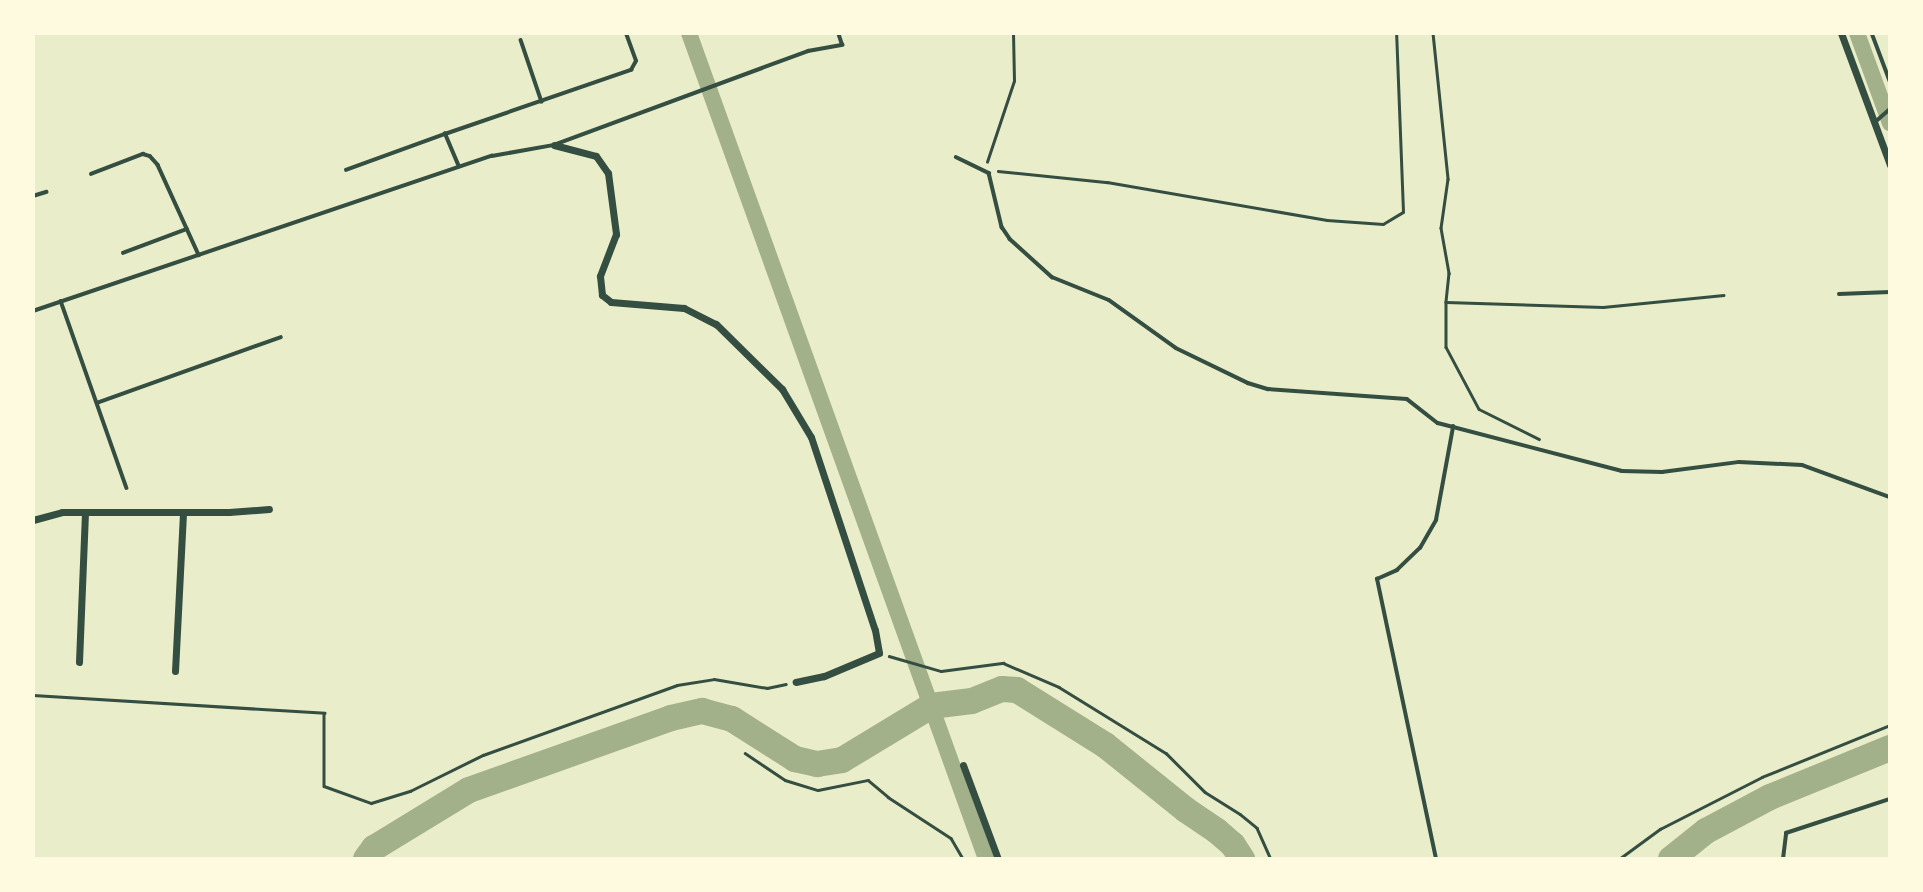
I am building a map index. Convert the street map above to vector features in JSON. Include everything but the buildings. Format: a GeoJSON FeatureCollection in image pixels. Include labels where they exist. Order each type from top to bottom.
{"type":"FeatureCollection","features":[{"type":"Feature","properties":{"kind":"street"},"geometry":{"type":"LineString","coordinates":[[1841,33],[1890,165]]}},
{"type":"Feature","properties":{"kind":"street"},"geometry":{"type":"LineString","coordinates":[[554,145],[596,156],[608,173],[616,234],[600,276],[602,295],[611,302],[684,308],[716,324],[782,389],[796,410],[821,462],[875,630],[879,653],[824,676],[796,682]]}},
{"type":"Feature","properties":{"kind":"street"},"geometry":{"type":"LineString","coordinates":[[33,520],[62,512],[270,509]]}},
{"type":"Feature","properties":{"kind":"street"},"geometry":{"type":"LineString","coordinates":[[79,662],[85,512]]}},
{"type":"Feature","properties":{"kind":"street"},"geometry":{"type":"LineString","coordinates":[[175,671],[183,512]]}},
{"type":"Feature","properties":{"kind":"street"},"geometry":{"type":"LineString","coordinates":[[963,765],[998,859]]}},
{"type":"Feature","properties":{"kind":"lane"},"geometry":{"type":"LineString","coordinates":[[346,170],[631,70],[636,61],[626,33]]}},
{"type":"Feature","properties":{"kind":"lane"},"geometry":{"type":"LineString","coordinates":[[33,311],[508,151],[554,145],[808,51],[842,45],[838,33]]}},
{"type":"Feature","properties":{"kind":"lane"},"geometry":{"type":"LineString","coordinates":[[1872,33],[1890,81]]}},
{"type":"Feature","properties":{"kind":"lane"},"geometry":{"type":"LineString","coordinates":[[521,40],[542,102]]}},
{"type":"Feature","properties":{"kind":"lane"},"geometry":{"type":"LineString","coordinates":[[1874,123],[1890,109]]}},
{"type":"Feature","properties":{"kind":"lane"},"geometry":{"type":"LineString","coordinates":[[444,134],[459,167]]}},
{"type":"Feature","properties":{"kind":"lane"},"geometry":{"type":"LineString","coordinates":[[91,174],[143,154],[150,156],[158,165],[199,255]]}},
{"type":"Feature","properties":{"kind":"lane"},"geometry":{"type":"LineString","coordinates":[[956,157],[985,169],[992,178],[995,209],[1002,227],[1030,258],[1052,277],[1108,300],[1177,348],[1248,383],[1268,389],[1407,399],[1428,418],[1453,427],[1622,471],[1662,472],[1739,462],[1802,465],[1890,497]]}},
{"type":"Feature","properties":{"kind":"lane"},"geometry":{"type":"LineString","coordinates":[[33,196],[46,192]]}},
{"type":"Feature","properties":{"kind":"lane"},"geometry":{"type":"LineString","coordinates":[[122,253],[187,229]]}},
{"type":"Feature","properties":{"kind":"lane"},"geometry":{"type":"LineString","coordinates":[[1839,294],[1890,292]]}},
{"type":"Feature","properties":{"kind":"lane"},"geometry":{"type":"LineString","coordinates":[[61,301],[127,488]]}},
{"type":"Feature","properties":{"kind":"lane"},"geometry":{"type":"LineString","coordinates":[[97,403],[281,337]]}},
{"type":"Feature","properties":{"kind":"lane"},"geometry":{"type":"LineString","coordinates":[[1436,859],[1377,579],[1396,569],[1420,548],[1436,520],[1453,427]]}},
{"type":"Feature","properties":{"kind":"lane"},"geometry":{"type":"LineString","coordinates":[[1783,859],[1786,833],[1890,799]]}},
{"type":"Feature","properties":{"kind":"path"},"geometry":{"type":"LineString","coordinates":[[33,34],[40,33]]}},
{"type":"Feature","properties":{"kind":"path"},"geometry":{"type":"LineString","coordinates":[[1013,33],[1014,81],[985,169],[1107,182],[1327,220],[1383,224],[1403,212],[1399,169],[1396,33]]}},
{"type":"Feature","properties":{"kind":"path"},"geometry":{"type":"LineString","coordinates":[[1433,33],[1448,179],[1441,228],[1449,273],[1446,347],[1479,409],[1541,439]]}},
{"type":"Feature","properties":{"kind":"path"},"geometry":{"type":"LineString","coordinates":[[1446,302],[1603,307],[1724,295]]}},
{"type":"Feature","properties":{"kind":"path"},"geometry":{"type":"LineString","coordinates":[[879,653],[941,671],[1003,663],[1059,687],[1166,753],[1205,792],[1240,814],[1256,828],[1271,859]]}},
{"type":"Feature","properties":{"kind":"path"},"geometry":{"type":"LineString","coordinates":[[33,695],[324,713],[324,786],[371,803],[410,790],[483,755],[677,685],[714,679],[767,688],[796,682]]}},
{"type":"Feature","properties":{"kind":"path"},"geometry":{"type":"LineString","coordinates":[[1619,859],[1660,829],[1762,777],[1890,725]]}},
{"type":"Feature","properties":{"kind":"path"},"geometry":{"type":"LineString","coordinates":[[745,753],[785,780],[818,790],[868,780],[888,797],[951,838],[963,859]]}},
{"type":"Feature","properties":{"kind":"waterway"},"geometry":{"type":"LineString","coordinates":[[689,33],[986,859]]}},
{"type":"Feature","properties":{"kind":"waterway"},"geometry":{"type":"LineString","coordinates":[[1857,33],[1890,123]]}},
{"type":"Feature","properties":{"kind":"waterway"},"geometry":{"type":"LineString","coordinates":[[366,859],[374,848],[469,790],[671,718],[702,711],[732,719],[795,759],[817,764],[842,760],[931,706],[972,701],[1002,689],[1017,690],[1105,745],[1186,810],[1217,831],[1233,845],[1242,859]]}},
{"type":"Feature","properties":{"kind":"waterway"},"geometry":{"type":"LineString","coordinates":[[1671,859],[1706,831],[1770,797],[1890,748]]}}]}
